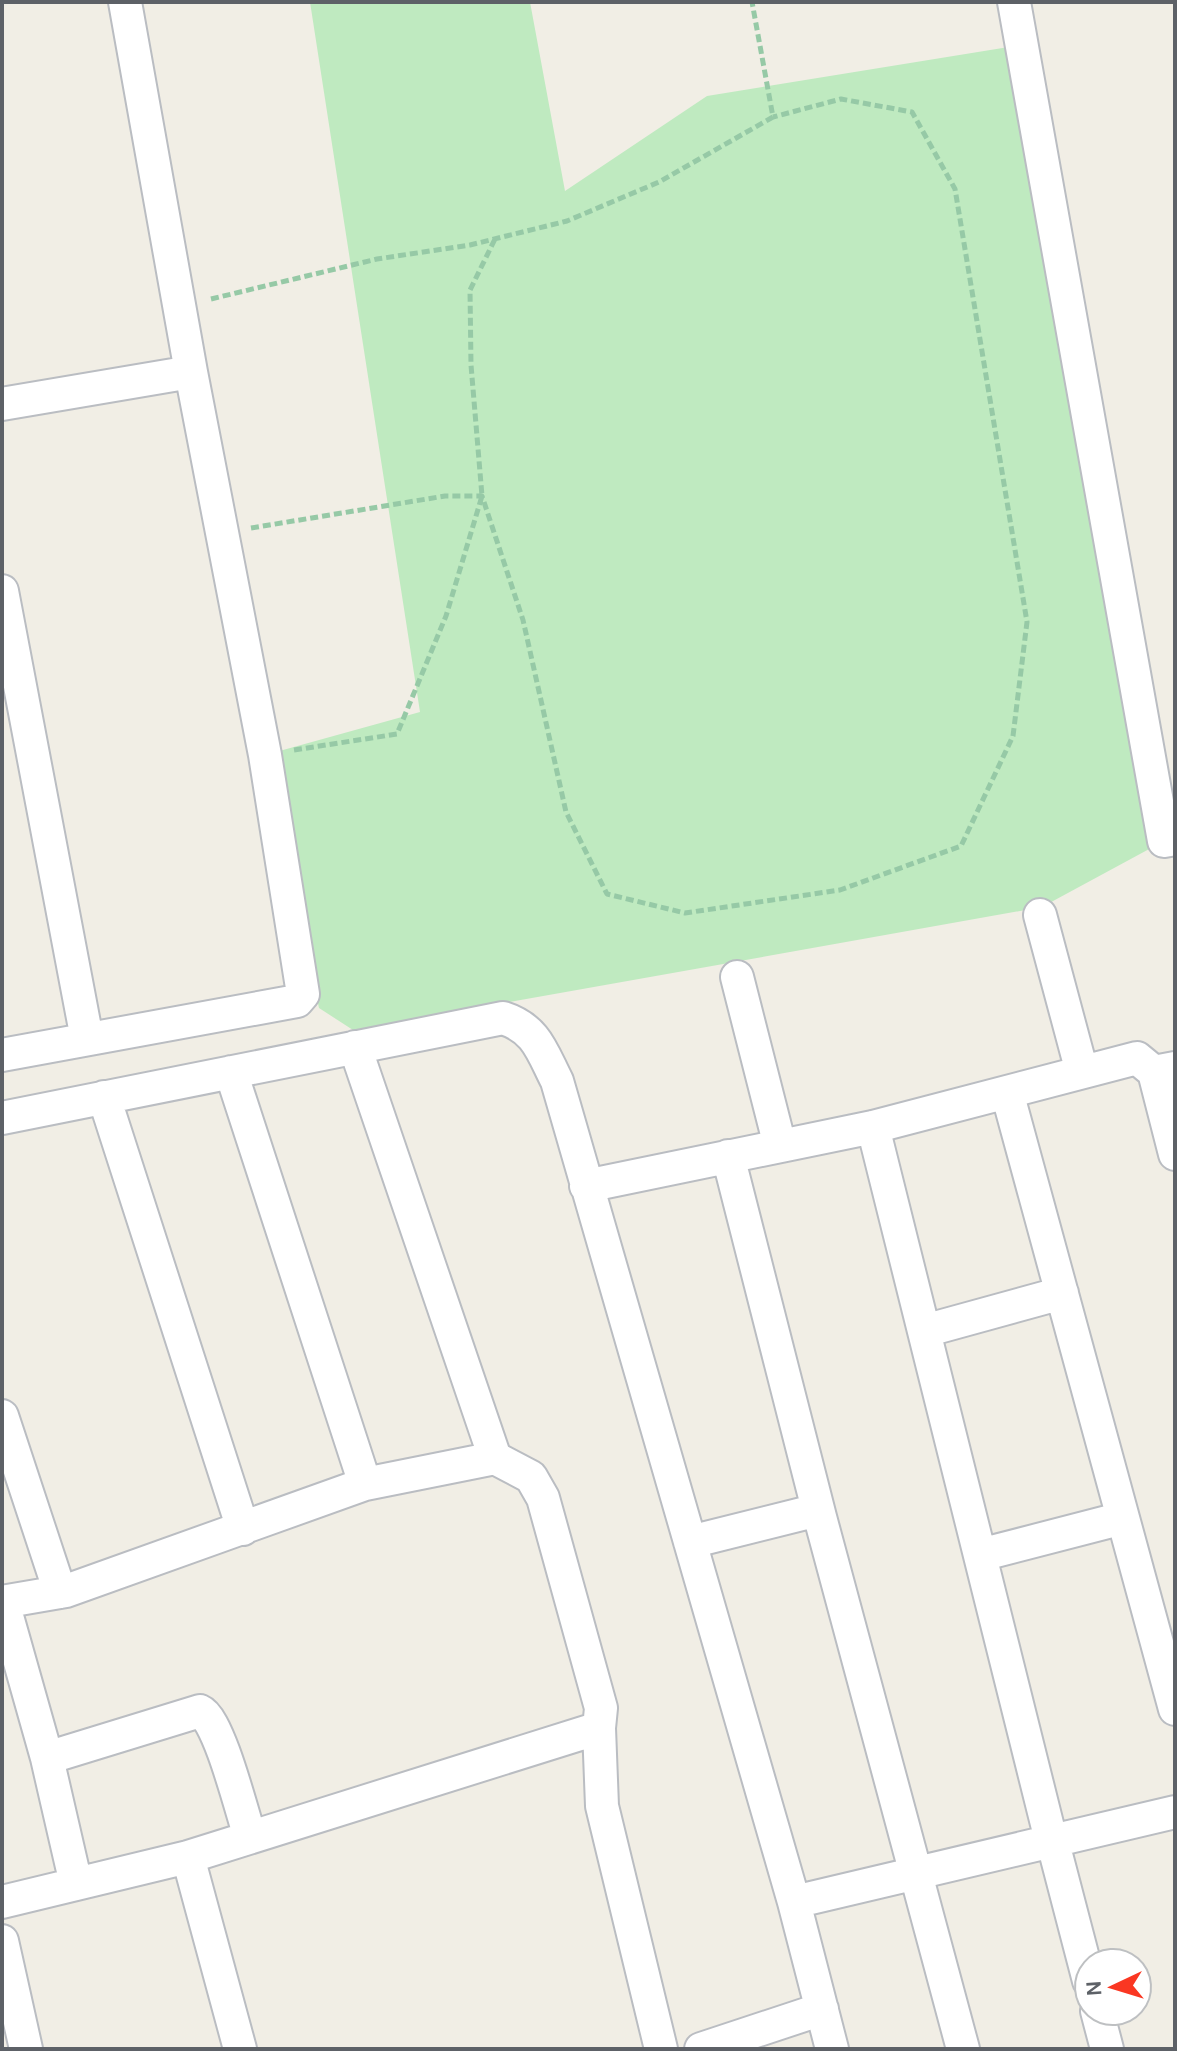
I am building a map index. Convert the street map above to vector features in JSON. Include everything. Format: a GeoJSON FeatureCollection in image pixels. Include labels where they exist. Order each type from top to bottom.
{"type":"FeatureCollection","features":[{"type":"Feature","properties":{"kind":"street"},"geometry":{"type":"LineString","coordinates":[[2,1055],[297,1001],[303,994],[265,755],[191,372],[125,2]]}},
{"type":"Feature","properties":{"kind":"street"},"geometry":{"type":"LineString","coordinates":[[1014,2],[1164,841],[1175,839]]}},
{"type":"Feature","properties":{"kind":"street"},"geometry":{"type":"LineString","coordinates":[[2,404],[191,372]]}},
{"type":"Feature","properties":{"kind":"street"},"geometry":{"type":"LineString","coordinates":[[2,591],[87,1039]]}},
{"type":"Feature","properties":{"kind":"street"},"geometry":{"type":"LineString","coordinates":[[1040,915],[1082,1072]]}},
{"type":"Feature","properties":{"kind":"street"},"geometry":{"type":"LineString","coordinates":[[737,977],[780,1146]]}},
{"type":"Feature","properties":{"kind":"street"},"geometry":{"type":"LineString","coordinates":[[2,1118],[503,1018],[519,1023],[532,1033],[557,1081],[794,1902],[832,2049]]}},
{"type":"Feature","properties":{"kind":"street"},"geometry":{"type":"LineString","coordinates":[[355,1047],[495,1458]]}},
{"type":"Feature","properties":{"kind":"street"},"geometry":{"type":"LineString","coordinates":[[586,1186],[873,1127],[1137,1058],[1164,1070],[1175,1154]]}},
{"type":"Feature","properties":{"kind":"street"},"geometry":{"type":"LineString","coordinates":[[231,1072],[365,1484]]}},
{"type":"Feature","properties":{"kind":"street"},"geometry":{"type":"LineString","coordinates":[[1007,1092],[1175,1709]]}},
{"type":"Feature","properties":{"kind":"street"},"geometry":{"type":"LineString","coordinates":[[104,1097],[243,1529]]}},
{"type":"Feature","properties":{"kind":"street"},"geometry":{"type":"LineString","coordinates":[[873,1127],[1080,1947]]}},
{"type":"Feature","properties":{"kind":"street"},"geometry":{"type":"LineString","coordinates":[[728,1156],[818,1510],[963,2049]]}},
{"type":"Feature","properties":{"kind":"street"},"geometry":{"type":"LineString","coordinates":[[924,1331],[1062,1293]]}},
{"type":"Feature","properties":{"kind":"street"},"geometry":{"type":"LineString","coordinates":[[2,1416],[60,1592]]}},
{"type":"Feature","properties":{"kind":"street"},"geometry":{"type":"LineString","coordinates":[[76,1884],[47,1758],[3,1602],[60,1592],[365,1484],[495,1458],[531,1477],[543,1498],[601,1708],[602,1806],[661,2049]]}},
{"type":"Feature","properties":{"kind":"street"},"geometry":{"type":"LineString","coordinates":[[690,1542],[818,1510]]}},
{"type":"Feature","properties":{"kind":"street"},"geometry":{"type":"LineString","coordinates":[[980,1555],[1123,1518]]}},
{"type":"Feature","properties":{"kind":"street"},"geometry":{"type":"LineString","coordinates":[[47,1758],[200,1711],[207,1714],[217,1732],[250,1837]]}},
{"type":"Feature","properties":{"kind":"street"},"geometry":{"type":"LineString","coordinates":[[2,1902],[188,1857],[599,1728]]}},
{"type":"Feature","properties":{"kind":"street"},"geometry":{"type":"LineString","coordinates":[[794,1902],[1175,1812]]}},
{"type":"Feature","properties":{"kind":"street"},"geometry":{"type":"LineString","coordinates":[[188,1857],[240,2049]]}},
{"type":"Feature","properties":{"kind":"street"},"geometry":{"type":"LineString","coordinates":[[2,1941],[26,2049]]}},
{"type":"Feature","properties":{"kind":"street"},"geometry":{"type":"LineString","coordinates":[[701,2049],[822,2009]]}},
{"type":"Feature","properties":{"kind":"street"},"geometry":{"type":"LineString","coordinates":[[1099,2027],[1102,2048]]}},
{"type":"Feature","properties":{"kind":"path"},"geometry":{"type":"LineString","coordinates":[[752,2],[773,117]]}},
{"type":"Feature","properties":{"kind":"path"},"geometry":{"type":"LineString","coordinates":[[179,307],[377,259],[495,239],[567,221],[659,182],[773,117],[841,99],[912,112],[955,189],[1027,622],[1013,736],[961,846],[840,890],[685,913],[607,894],[566,812],[523,620],[482,496],[471,365],[470,290],[495,239]]}},
{"type":"Feature","properties":{"kind":"path"},"geometry":{"type":"LineString","coordinates":[[223,533],[445,496],[482,496]]}},
{"type":"Feature","properties":{"kind":"path"},"geometry":{"type":"LineString","coordinates":[[265,755],[397,734],[446,616],[482,496]]}},
{"type":"Feature","properties":{"kind":"green space"},"geometry":{"type":"Polygon","coordinates":[[[310,2],[530,2],[565,191],[707,96],[1021,45],[1164,841],[1042,907],[353,1030],[319,1008],[265,755],[420,712],[310,2]]]}}]}
